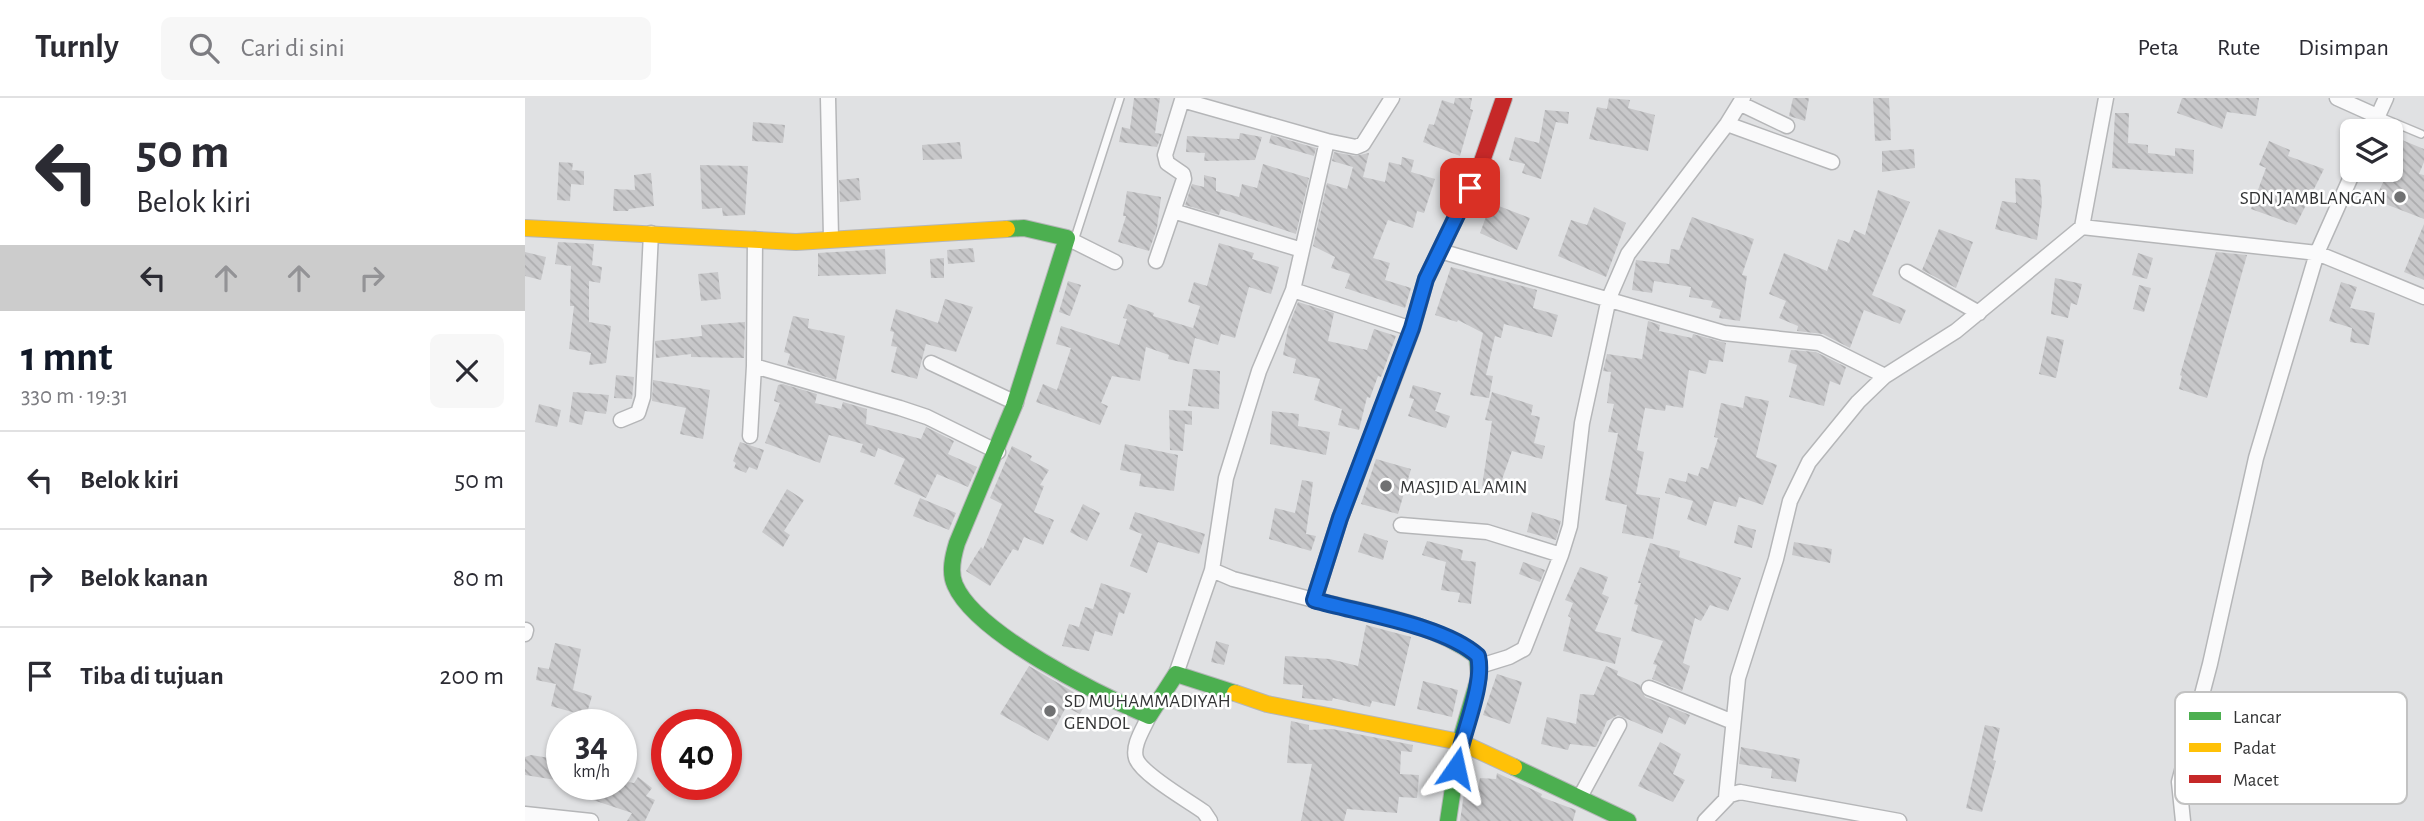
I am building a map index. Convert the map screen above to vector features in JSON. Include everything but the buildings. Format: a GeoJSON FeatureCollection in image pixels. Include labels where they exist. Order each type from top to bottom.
{"type":"FeatureCollection","features":[{"type":"Feature","properties":{"kind":"street"},"geometry":{"type":"LineString","coordinates":[[828,98],[831,237]]}},
{"type":"Feature","properties":{"kind":"street"},"geometry":{"type":"LineString","coordinates":[[1156,261],[1184,176],[1167,163],[1165,155],[1180,99],[1327,142],[1356,147],[1363,144],[1392,98]]}},
{"type":"Feature","properties":{"kind":"street"},"geometry":{"type":"LineString","coordinates":[[1314,600],[1340,518],[1412,328],[1426,279],[1480,167],[1504,98]]}},
{"type":"Feature","properties":{"kind":"street"},"geometry":{"type":"LineString","coordinates":[[1726,798],[1738,678],[1776,559],[1790,501],[1819,447],[1885,376],[1942,342],[2082,227],[2106,98]]}},
{"type":"Feature","properties":{"kind":"street"},"geometry":{"type":"LineString","coordinates":[[2337,98],[2377,116]]}},
{"type":"Feature","properties":{"kind":"street"},"geometry":{"type":"LineString","coordinates":[[2376,119],[2386,98]]}},
{"type":"Feature","properties":{"kind":"street"},"geometry":{"type":"LineString","coordinates":[[1480,666],[1524,649],[1561,555],[1570,526],[1582,423],[1609,298],[1628,254],[1742,101],[1787,126]]}},
{"type":"Feature","properties":{"kind":"street"},"geometry":{"type":"LineString","coordinates":[[1727,124],[1832,162]]}},
{"type":"Feature","properties":{"kind":"street"},"geometry":{"type":"LineString","coordinates":[[1210,821],[1204,813],[1145,769],[1136,758],[1135,748],[1149,716],[1176,674],[1212,570],[1226,478],[1259,371],[1293,290],[1327,142]]}},
{"type":"Feature","properties":{"kind":"street"},"geometry":{"type":"LineString","coordinates":[[2203,692],[2256,458],[2317,253],[2349,182]]}},
{"type":"Feature","properties":{"kind":"street"},"geometry":{"type":"LineString","coordinates":[[1173,211],[1302,250]]}},
{"type":"Feature","properties":{"kind":"street"},"geometry":{"type":"LineString","coordinates":[[2082,227],[2317,253],[2424,297]]}},
{"type":"Feature","properties":{"kind":"street"},"geometry":{"type":"LineString","coordinates":[[525,228],[796,242],[831,237],[1024,228],[1071,240],[1115,262]]}},
{"type":"Feature","properties":{"kind":"street"},"geometry":{"type":"LineString","coordinates":[[621,420],[638,413],[643,397],[651,233]]}},
{"type":"Feature","properties":{"kind":"street"},"geometry":{"type":"LineString","coordinates":[[750,436],[754,366],[755,239]]}},
{"type":"Feature","properties":{"kind":"street"},"geometry":{"type":"LineString","coordinates":[[1071,240],[1016,403],[998,452],[968,519],[951,569],[954,585],[963,602],[999,631],[1123,707],[1149,716]]}},
{"type":"Feature","properties":{"kind":"street"},"geometry":{"type":"LineString","coordinates":[[1440,251],[1724,333],[1819,343],[1885,376]]}},
{"type":"Feature","properties":{"kind":"street"},"geometry":{"type":"LineString","coordinates":[[1907,272],[1979,313]]}},
{"type":"Feature","properties":{"kind":"street"},"geometry":{"type":"LineString","coordinates":[[1293,290],[1412,328]]}},
{"type":"Feature","properties":{"kind":"street"},"geometry":{"type":"LineString","coordinates":[[931,363],[1016,403]]}},
{"type":"Feature","properties":{"kind":"street"},"geometry":{"type":"LineString","coordinates":[[754,366],[900,408],[998,452]]}},
{"type":"Feature","properties":{"kind":"street"},"geometry":{"type":"LineString","coordinates":[[1401,525],[1487,532],[1561,555]]}},
{"type":"Feature","properties":{"kind":"street"},"geometry":{"type":"LineString","coordinates":[[1212,570],[1233,579],[1423,629],[1469,648],[1478,656],[1480,666],[1460,742],[1448,821]]}},
{"type":"Feature","properties":{"kind":"street"},"geometry":{"type":"LineString","coordinates":[[1176,674],[1267,704],[1460,742],[1628,821]]}},
{"type":"Feature","properties":{"kind":"street"},"geometry":{"type":"LineString","coordinates":[[1649,688],[1733,722]]}},
{"type":"Feature","properties":{"kind":"street"},"geometry":{"type":"LineString","coordinates":[[1580,797],[1619,725]]}},
{"type":"Feature","properties":{"kind":"street"},"geometry":{"type":"LineString","coordinates":[[1705,821],[1726,798],[1735,793],[1754,793],[1899,821]]}},
{"type":"Feature","properties":{"kind":"street"},"geometry":{"type":"LineString","coordinates":[[525,814],[591,821]]}},
{"type":"Feature","properties":{"kind":"lane"},"geometry":{"type":"LineString","coordinates":[[1071,240],[1120,98]]}},
{"type":"Feature","properties":{"kind":"lane"},"geometry":{"type":"LineString","coordinates":[[2377,116],[2421,134]]}},
{"type":"Feature","properties":{"kind":"traffic: fast"},"geometry":{"type":"LineString","coordinates":[[1007,229],[1024,228],[1067,238],[1014,406],[957,543],[952,569],[955,585],[967,604],[987,623],[1041,661],[1101,694],[1149,716],[1176,674],[1235,693]]}},
{"type":"Feature","properties":{"kind":"traffic: fast"},"geometry":{"type":"LineString","coordinates":[[1391,385],[1340,518],[1314,600],[1419,627],[1439,634],[1477,656],[1479,677],[1460,742],[1448,821]]}},
{"type":"Feature","properties":{"kind":"traffic: fast"},"geometry":{"type":"LineString","coordinates":[[1514,767],[1628,821]]}},
{"type":"Feature","properties":{"kind":"traffic: slow"},"geometry":{"type":"LineString","coordinates":[[525,228],[796,242],[1007,229]]}},
{"type":"Feature","properties":{"kind":"traffic: slow"},"geometry":{"type":"LineString","coordinates":[[1235,693],[1267,704],[1460,742],[1514,767]]}},
{"type":"Feature","properties":{"kind":"traffic: jam"},"geometry":{"type":"LineString","coordinates":[[1391,385],[1412,329],[1426,279],[1480,167],[1504,98]]}},
{"type":"Feature","properties":{"kind":"place","name":"SDN JAMBLANGAN"},"geometry":{"type":"Point","coordinates":[2400,197]}},
{"type":"Feature","properties":{"kind":"place","name":"MASJID AL AMIN"},"geometry":{"type":"Point","coordinates":[1386,486]}},
{"type":"Feature","properties":{"kind":"place","name":"SD MUHAMMADIYAH GENDOL"},"geometry":{"type":"Point","coordinates":[1050,711]}},
{"type":"Feature","properties":{"kind":"route"},"geometry":{"type":"LineString","coordinates":[[1456,768],[1460,742],[1479,677],[1478,656],[1469,648],[1423,629],[1314,600],[1340,518],[1412,328],[1426,279],[1470,188]]}}]}
